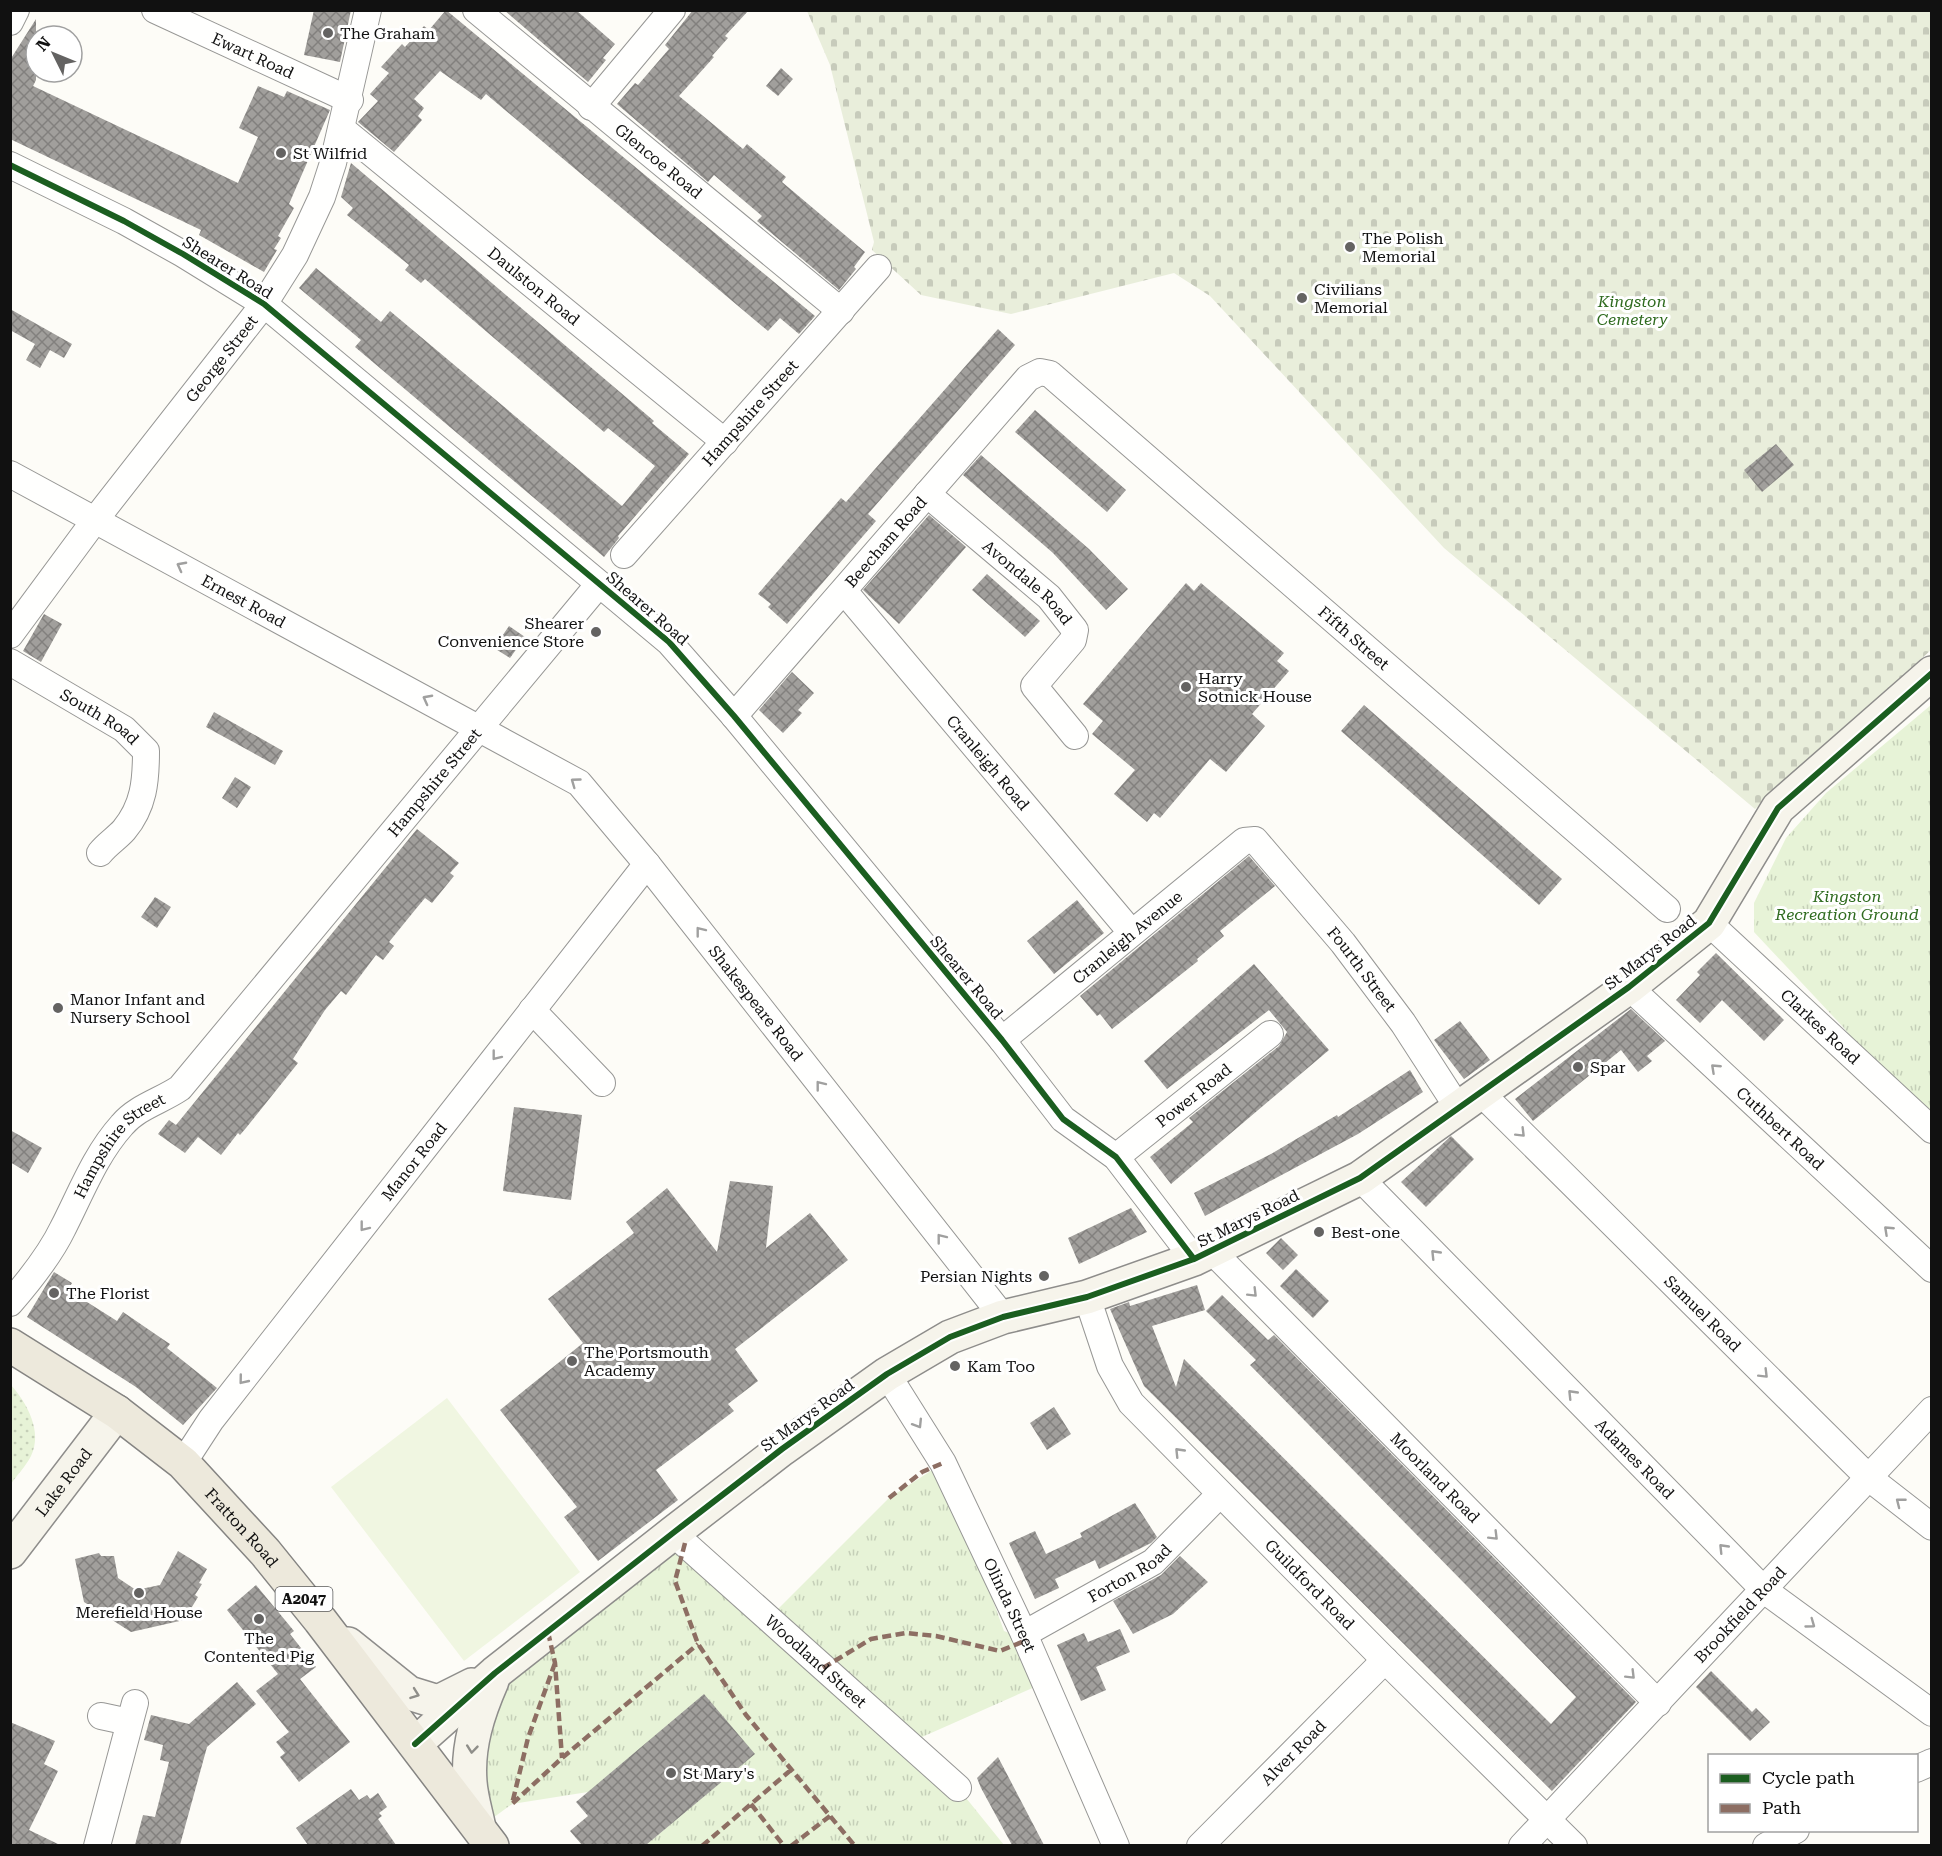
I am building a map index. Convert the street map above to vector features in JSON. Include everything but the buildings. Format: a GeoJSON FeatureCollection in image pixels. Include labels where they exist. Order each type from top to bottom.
{"type":"FeatureCollection","features":[{"type":"Feature","properties":{"kind":"main road","name":"Fratton Road"},"geometry":{"type":"LineString","coordinates":[[10,1345],[117,1412],[183,1463],[265,1552],[486,1837]]}},
{"type":"Feature","properties":{"kind":"street"},"geometry":{"type":"LineString","coordinates":[[10,22],[16,10]]}},
{"type":"Feature","properties":{"kind":"street","name":"Ewart Road"},"geometry":{"type":"LineString","coordinates":[[155,10],[350,100]]}},
{"type":"Feature","properties":{"kind":"street","name":"George Street"},"geometry":{"type":"LineString","coordinates":[[10,635],[95,520],[264,304],[296,255],[333,164],[350,100],[368,10]]}},
{"type":"Feature","properties":{"kind":"street","name":"Glencoe Road"},"geometry":{"type":"LineString","coordinates":[[476,10],[841,311]]}},
{"type":"Feature","properties":{"kind":"street"},"geometry":{"type":"LineString","coordinates":[[591,107],[672,10]]}},
{"type":"Feature","properties":{"kind":"street","name":"Daulston Road"},"geometry":{"type":"LineString","coordinates":[[342,129],[725,442]]}},
{"type":"Feature","properties":{"kind":"street","name":"Shearer Road"},"geometry":{"type":"LineString","coordinates":[[10,165],[134,226],[264,304],[669,642],[734,716],[1002,1040],[1063,1119],[1116,1157],[1203,1255]]}},
{"type":"Feature","properties":{"kind":"street","name":"Hampshire Street"},"geometry":{"type":"LineString","coordinates":[[624,555],[878,268]]}},
{"type":"Feature","properties":{"kind":"street","name":"Beecham Road"},"geometry":{"type":"LineString","coordinates":[[734,716],[1028,378],[1040,372]]}},
{"type":"Feature","properties":{"kind":"street","name":"Fifth Street"},"geometry":{"type":"LineString","coordinates":[[1040,372],[1050,374],[1667,909]]}},
{"type":"Feature","properties":{"kind":"street","name":"Ernest Road"},"geometry":{"type":"LineString","coordinates":[[10,474],[478,726]]}},
{"type":"Feature","properties":{"kind":"street","name":"Avondale Road"},"geometry":{"type":"LineString","coordinates":[[927,494],[1049,597],[1070,621],[1075,630],[1073,640],[1034,686],[1075,736]]}},
{"type":"Feature","properties":{"kind":"street","name":"Hampshire Street"},"geometry":{"type":"LineString","coordinates":[[10,1303],[43,1261],[63,1228],[78,1194],[122,1124],[142,1108],[180,1088],[478,726],[600,584]]}},
{"type":"Feature","properties":{"kind":"street","name":"Cranleigh Road"},"geometry":{"type":"LineString","coordinates":[[844,591],[1131,932]]}},
{"type":"Feature","properties":{"kind":"street","name":"South Road"},"geometry":{"type":"LineString","coordinates":[[10,662],[124,729],[146,751],[146,783],[138,809],[123,831],[100,853]]}},
{"type":"Feature","properties":{"kind":"street","name":"St Marys Road"},"geometry":{"type":"LineString","coordinates":[[415,1744],[495,1674],[673,1533],[782,1449],[887,1374],[950,1337],[1003,1317],[1087,1297],[1203,1255],[1360,1178],[1629,987],[1709,923],[1778,808],[1932,673]]}},
{"type":"Feature","properties":{"kind":"street","name":"Shakespeare Road"},"geometry":{"type":"LineString","coordinates":[[478,726],[579,783],[647,864],[1003,1317]]}},
{"type":"Feature","properties":{"kind":"street","name":"Cranleigh Avenue"},"geometry":{"type":"LineString","coordinates":[[1002,1040],[1131,932],[1244,842],[1255,840]]}},
{"type":"Feature","properties":{"kind":"street","name":"Fourth Street"},"geometry":{"type":"LineString","coordinates":[[1255,840],[1343,943],[1403,1023],[1469,1100]]}},
{"type":"Feature","properties":{"kind":"street","name":"Manor Road"},"geometry":{"type":"LineString","coordinates":[[183,1463],[211,1420],[647,864]]}},
{"type":"Feature","properties":{"kind":"street","name":"Clarkes Road"},"geometry":{"type":"LineString","coordinates":[[1709,923],[1932,1130]]}},
{"type":"Feature","properties":{"kind":"street","name":"Cuthbert Road"},"geometry":{"type":"LineString","coordinates":[[1629,987],[1932,1269]]}},
{"type":"Feature","properties":{"kind":"street"},"geometry":{"type":"LineString","coordinates":[[532,1010],[602,1083]]}},
{"type":"Feature","properties":{"kind":"street","name":"Power Road"},"geometry":{"type":"LineString","coordinates":[[1116,1157],[1270,1034]]}},
{"type":"Feature","properties":{"kind":"street","name":"Samuel Road"},"geometry":{"type":"LineString","coordinates":[[1469,1100],[1869,1478],[1932,1527]]}},
{"type":"Feature","properties":{"kind":"street","name":"Adames Road"},"geometry":{"type":"LineString","coordinates":[[1360,1178],[1764,1590],[1932,1713]]}},
{"type":"Feature","properties":{"kind":"street","name":"Moorland Road"},"geometry":{"type":"LineString","coordinates":[[1203,1255],[1658,1703]]}},
{"type":"Feature","properties":{"kind":"street","name":"Guildford Road"},"geometry":{"type":"LineString","coordinates":[[1087,1297],[1110,1366],[1131,1403],[1385,1660],[1574,1845]]}},
{"type":"Feature","properties":{"kind":"street","name":"Olinda Street"},"geometry":{"type":"LineString","coordinates":[[887,1374],[942,1463],[1024,1634],[1116,1845]]}},
{"type":"Feature","properties":{"kind":"street","name":"Brookfield Road"},"geometry":{"type":"LineString","coordinates":[[1522,1845],[1932,1410]]}},
{"type":"Feature","properties":{"kind":"street","name":"Lake Road"},"geometry":{"type":"LineString","coordinates":[[10,1552],[117,1412]]}},
{"type":"Feature","properties":{"kind":"street","name":"Forton Road"},"geometry":{"type":"LineString","coordinates":[[1024,1634],[1153,1562],[1220,1494]]}},
{"type":"Feature","properties":{"kind":"street","name":"Woodland Street"},"geometry":{"type":"LineString","coordinates":[[673,1533],[958,1788]]}},
{"type":"Feature","properties":{"kind":"street"},"geometry":{"type":"LineString","coordinates":[[320,1620],[382,1674],[409,1693],[438,1702],[495,1674]]}},
{"type":"Feature","properties":{"kind":"street","name":"Alver Road"},"geometry":{"type":"LineString","coordinates":[[1200,1845],[1385,1660]]}},
{"type":"Feature","properties":{"kind":"street"},"geometry":{"type":"LineString","coordinates":[[486,1837],[470,1782],[472,1746],[477,1717],[495,1674]]}},
{"type":"Feature","properties":{"kind":"street"},"geometry":{"type":"LineString","coordinates":[[97,1845],[132,1713],[101,1716]]}},
{"type":"Feature","properties":{"kind":"street"},"geometry":{"type":"LineString","coordinates":[[1918,1769],[1932,1762]]}},
{"type":"Feature","properties":{"kind":"street"},"geometry":{"type":"LineString","coordinates":[[1766,1845],[1792,1832]]}},
{"type":"Feature","properties":{"kind":"green space","name":"Kingston Cemetery"},"geometry":{"type":"Polygon","coordinates":[[[807,11],[1931,11],[1931,650],[1755,809],[1444,548],[1210,296],[1174,273],[1011,314],[921,295],[872,250],[874,242],[830,65],[807,11]]]}},
{"type":"Feature","properties":{"kind":"green space","name":"Kingston Recreation Ground"},"geometry":{"type":"Polygon","coordinates":[[[1931,705],[1931,1110],[1860,1050],[1844,1028],[1754,932],[1754,903],[1786,838],[1826,793],[1931,705]]]}},
{"type":"Feature","properties":{"kind":"green space"},"geometry":{"type":"Polygon","coordinates":[[[11,1385],[28,1409],[35,1437],[31,1456],[11,1484],[11,1385]]]}},
{"type":"Feature","properties":{"kind":"green space"},"geometry":{"type":"Polygon","coordinates":[[[447,1398],[580,1572],[464,1661],[331,1487],[447,1398]]]}},
{"type":"Feature","properties":{"kind":"green space"},"geometry":{"type":"Polygon","coordinates":[[[943,1463],[1004,1631],[1027,1640],[1037,1686],[913,1741],[778,1609],[889,1498],[943,1463]]]}},
{"type":"Feature","properties":{"kind":"green space"},"geometry":{"type":"Polygon","coordinates":[[[673,1533],[958,1788],[1004,1845],[646,1845],[754,1754],[588,1792],[512,1804],[479,1828],[477,1717],[495,1673],[673,1533]]]}},
{"type":"Feature","properties":{"kind":"marked path"},"geometry":{"type":"LineString","coordinates":[[889,1498],[922,1472],[943,1463]]}},
{"type":"Feature","properties":{"kind":"marked path"},"geometry":{"type":"LineString","coordinates":[[685,1543],[675,1581],[698,1644],[746,1715],[855,1846]]}},
{"type":"Feature","properties":{"kind":"marked path"},"geometry":{"type":"LineString","coordinates":[[548,1632],[555,1663],[562,1758]]}},
{"type":"Feature","properties":{"kind":"marked path"},"geometry":{"type":"LineString","coordinates":[[823,1668],[871,1639],[906,1633],[936,1636],[1000,1651],[1027,1640]]}},
{"type":"Feature","properties":{"kind":"marked path"},"geometry":{"type":"LineString","coordinates":[[555,1663],[528,1738],[512,1804],[562,1758],[698,1644]]}},
{"type":"Feature","properties":{"kind":"marked path"},"geometry":{"type":"LineString","coordinates":[[702,1846],[792,1769]]}},
{"type":"Feature","properties":{"kind":"marked path"},"geometry":{"type":"LineString","coordinates":[[751,1804],[784,1846]]}},
{"type":"Feature","properties":{"kind":"marked path"},"geometry":{"type":"LineString","coordinates":[[791,1846],[830,1816]]}},
{"type":"Feature","properties":{"kind":"cycle path"},"geometry":{"type":"LineString","coordinates":[[10,165],[124,221],[264,304],[669,642],[734,716],[1002,1040],[1063,1119],[1116,1157],[1194,1259]]}},
{"type":"Feature","properties":{"kind":"cycle path"},"geometry":{"type":"LineString","coordinates":[[415,1744],[495,1673],[673,1533],[782,1449],[887,1374],[950,1337],[1003,1317],[1087,1297],[1194,1259],[1360,1178],[1629,987],[1709,923],[1778,808],[1932,673]]}},
{"type":"Feature","properties":{"kind":"place","name":"The Graham"},"geometry":{"type":"Point","coordinates":[328,33]}},
{"type":"Feature","properties":{"kind":"place","name":"St Wilfrid"},"geometry":{"type":"Point","coordinates":[281,153]}},
{"type":"Feature","properties":{"kind":"place","name":"The Polish Memorial"},"geometry":{"type":"Point","coordinates":[1350,247]}},
{"type":"Feature","properties":{"kind":"place","name":"Civilians Memorial"},"geometry":{"type":"Point","coordinates":[1302,298]}},
{"type":"Feature","properties":{"kind":"place","name":"Shearer Convenience Store"},"geometry":{"type":"Point","coordinates":[596,632]}},
{"type":"Feature","properties":{"kind":"place","name":"Harry Sotnick House"},"geometry":{"type":"Point","coordinates":[1186,687]}},
{"type":"Feature","properties":{"kind":"place","name":"Manor Infant and Nursery School"},"geometry":{"type":"Point","coordinates":[58,1008]}},
{"type":"Feature","properties":{"kind":"place","name":"Spar"},"geometry":{"type":"Point","coordinates":[1578,1067]}},
{"type":"Feature","properties":{"kind":"place","name":"Best-one"},"geometry":{"type":"Point","coordinates":[1319,1232]}},
{"type":"Feature","properties":{"kind":"place","name":"Persian Nights"},"geometry":{"type":"Point","coordinates":[1044,1276]}},
{"type":"Feature","properties":{"kind":"place","name":"The Florist"},"geometry":{"type":"Point","coordinates":[54,1293]}},
{"type":"Feature","properties":{"kind":"place","name":"The Portsmouth Academy"},"geometry":{"type":"Point","coordinates":[572,1361]}},
{"type":"Feature","properties":{"kind":"place","name":"Kam Too"},"geometry":{"type":"Point","coordinates":[955,1366]}},
{"type":"Feature","properties":{"kind":"place","name":"Merefield House"},"geometry":{"type":"Point","coordinates":[139,1593]}},
{"type":"Feature","properties":{"kind":"place","name":"The Contented Pig"},"geometry":{"type":"Point","coordinates":[259,1619]}},
{"type":"Feature","properties":{"kind":"place","name":"St Mary's"},"geometry":{"type":"Point","coordinates":[671,1773]}}]}
